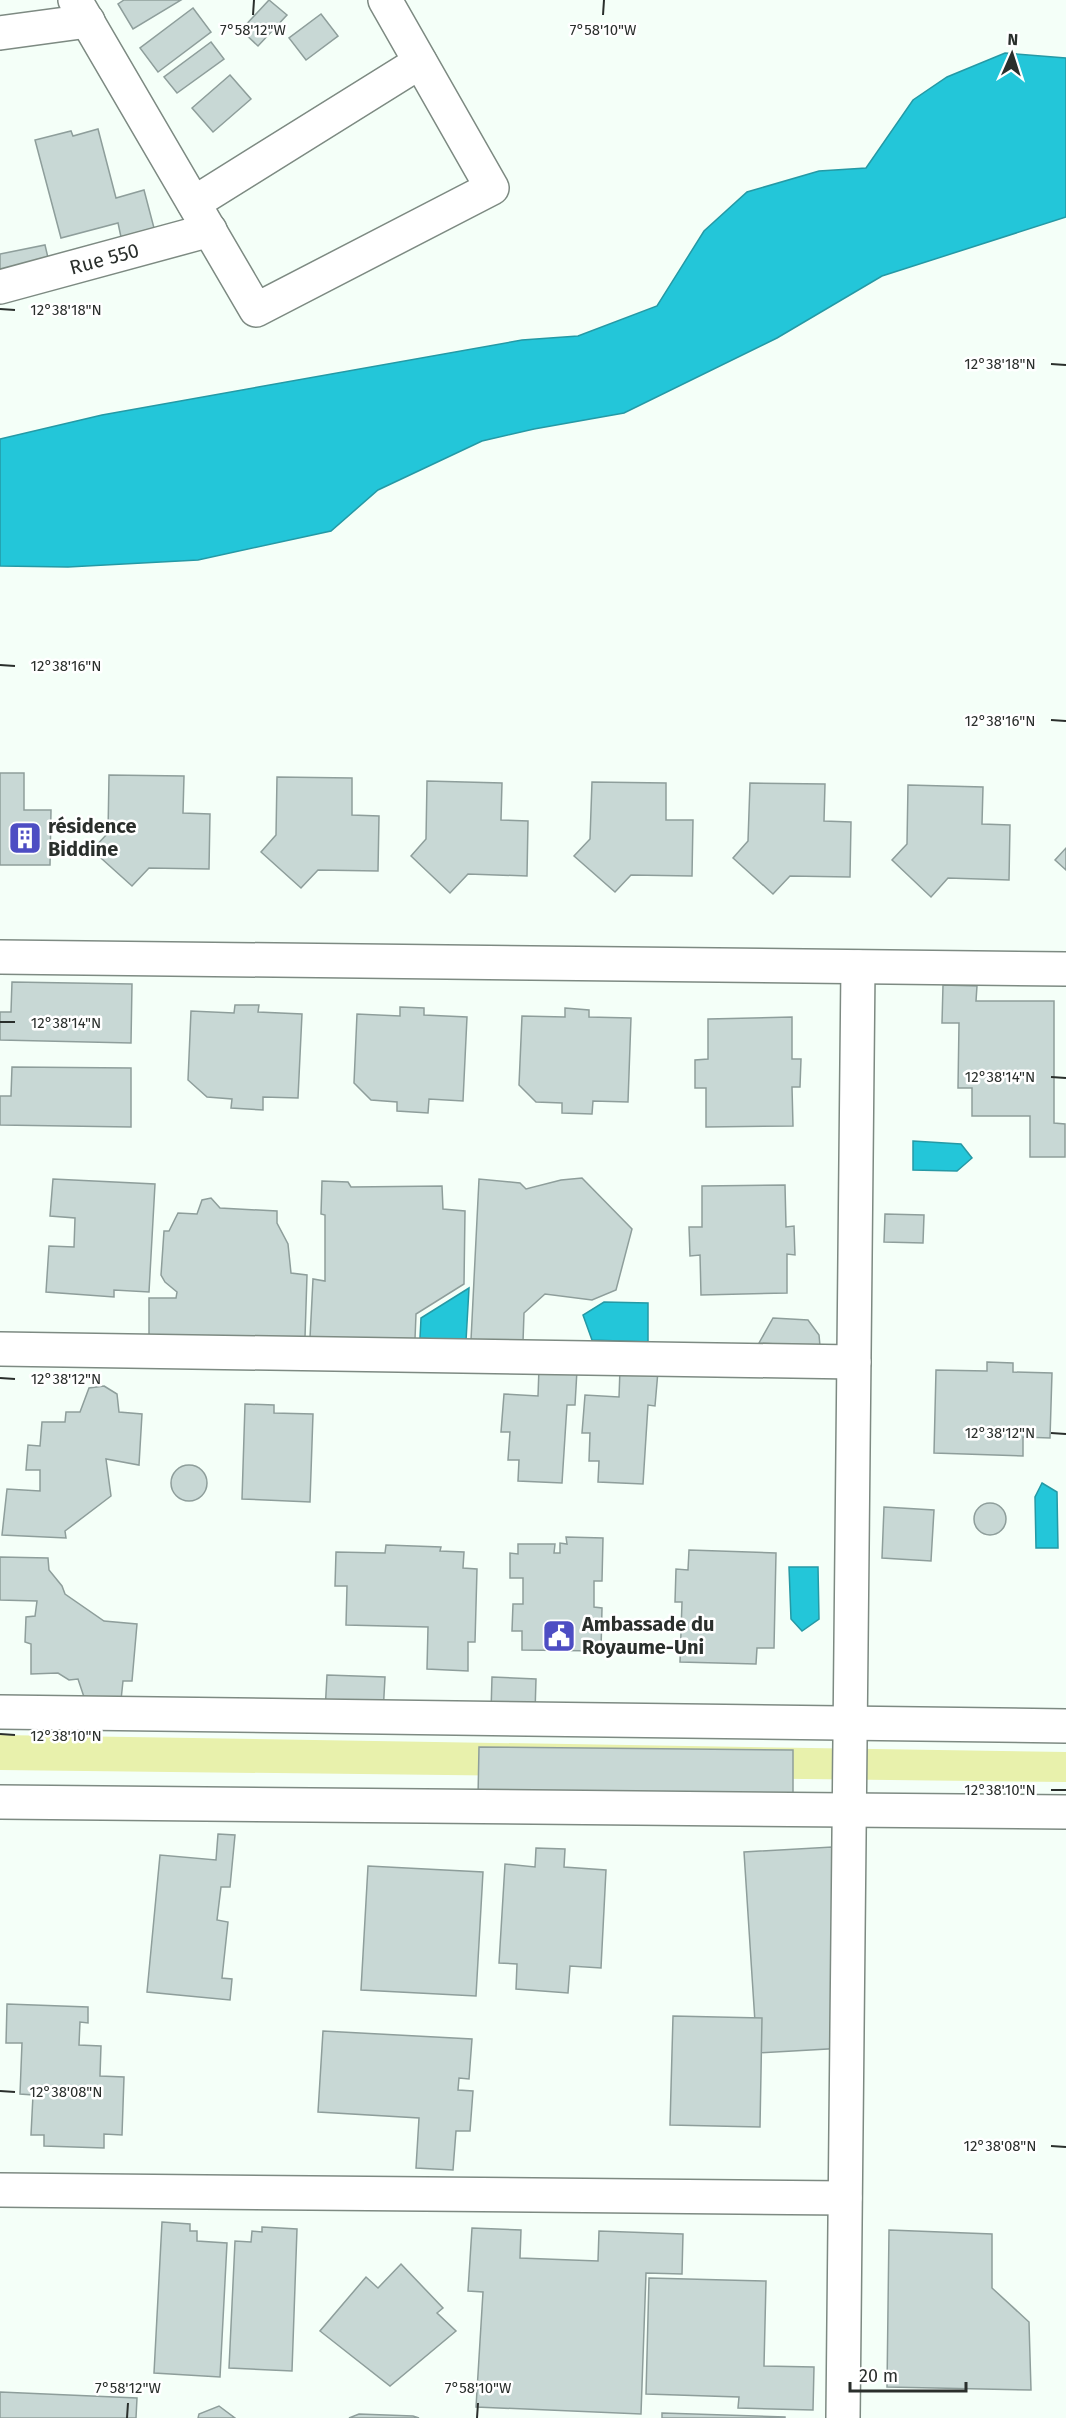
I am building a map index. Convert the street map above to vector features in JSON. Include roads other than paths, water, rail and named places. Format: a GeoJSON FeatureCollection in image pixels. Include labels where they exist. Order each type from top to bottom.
{"type":"FeatureCollection","features":[{"type":"Feature","properties":{"kind":"street"},"geometry":{"type":"LineString","coordinates":[[0,33],[82,11],[256,310],[492,188],[385,0]]}},
{"type":"Feature","properties":{"kind":"street"},"geometry":{"type":"LineString","coordinates":[[194,202],[420,62]]}},
{"type":"Feature","properties":{"kind":"street","name":"Rue 550"},"geometry":{"type":"LineString","coordinates":[[0,287],[210,230]]}},
{"type":"Feature","properties":{"kind":"street"},"geometry":{"type":"LineString","coordinates":[[0,957],[1066,969]]}},
{"type":"Feature","properties":{"kind":"street"},"geometry":{"type":"LineString","coordinates":[[843,2418],[858,967]]}},
{"type":"Feature","properties":{"kind":"street"},"geometry":{"type":"LineString","coordinates":[[0,1349],[854,1362]]}},
{"type":"Feature","properties":{"kind":"street"},"geometry":{"type":"LineString","coordinates":[[0,1712],[1066,1726]]}},
{"type":"Feature","properties":{"kind":"street"},"geometry":{"type":"LineString","coordinates":[[0,1802],[1066,1812]]}},
{"type":"Feature","properties":{"kind":"street"},"geometry":{"type":"LineString","coordinates":[[0,2190],[845,2198]]}},
{"type":"Feature","properties":{"kind":"water"},"geometry":{"type":"Polygon","coordinates":[[[1005,53],[1066,58],[1066,217],[882,276],[777,338],[624,413],[482,441],[378,490],[331,531],[198,560],[68,567],[0,566],[0,439],[102,415],[522,340],[578,336],[657,306],[704,231],[747,192],[819,171],[866,168],[913,100],[947,77],[1005,53]]]}},
{"type":"Feature","properties":{"kind":"water"},"geometry":{"type":"Polygon","coordinates":[[[913,1141],[961,1144],[972,1158],[957,1171],[913,1170],[913,1141]]]}},
{"type":"Feature","properties":{"kind":"water"},"geometry":{"type":"Polygon","coordinates":[[[469,1288],[466,1341],[420,1338],[421,1318],[469,1288]]]}},
{"type":"Feature","properties":{"kind":"water"},"geometry":{"type":"Polygon","coordinates":[[[604,1302],[648,1303],[648,1342],[592,1340],[583,1315],[604,1302]]]}},
{"type":"Feature","properties":{"kind":"water"},"geometry":{"type":"Polygon","coordinates":[[[1042,1483],[1057,1492],[1058,1548],[1036,1548],[1035,1497],[1042,1483]]]}},
{"type":"Feature","properties":{"kind":"water"},"geometry":{"type":"Polygon","coordinates":[[[789,1567],[818,1567],[819,1619],[802,1631],[791,1619],[789,1567]]]}},
{"type":"Feature","properties":{"kind":"place","name":"résidence Biddine"},"geometry":{"type":"Point","coordinates":[25,838]}},
{"type":"Feature","properties":{"kind":"place","name":"Ambassade du Royaume-Uni"},"geometry":{"type":"Point","coordinates":[559,1636]}}]}
